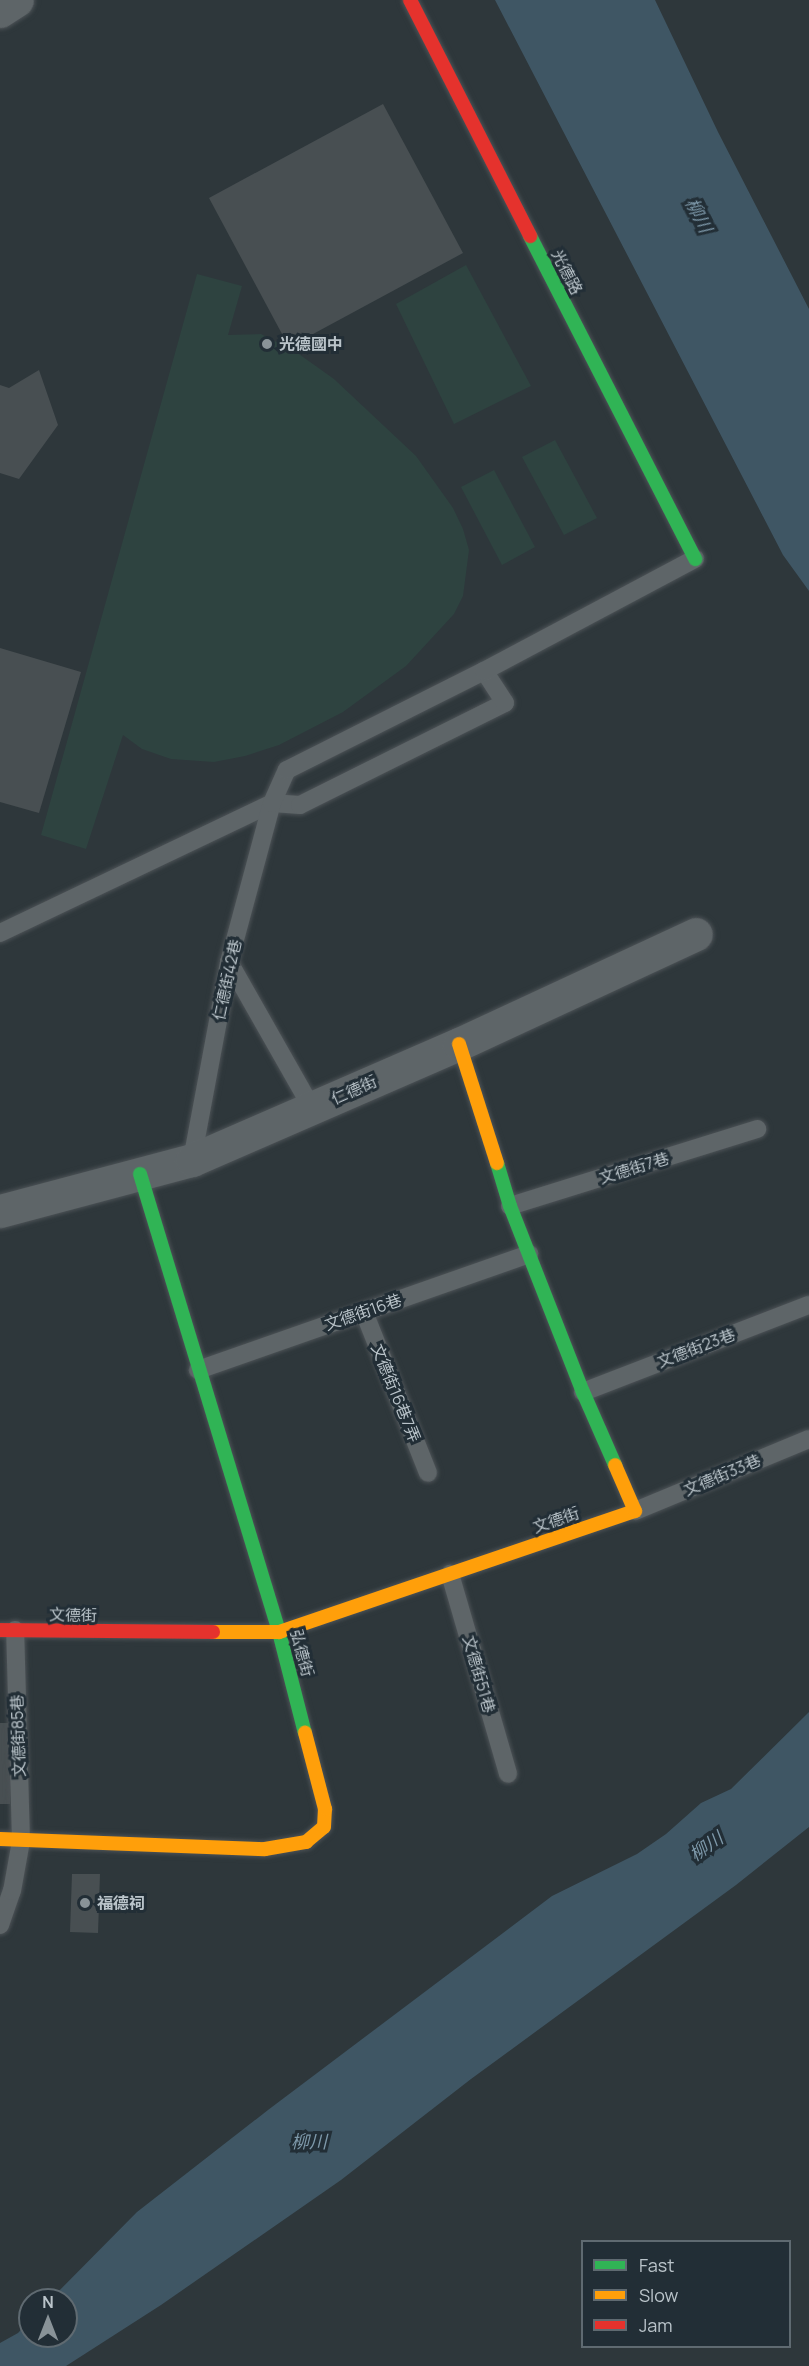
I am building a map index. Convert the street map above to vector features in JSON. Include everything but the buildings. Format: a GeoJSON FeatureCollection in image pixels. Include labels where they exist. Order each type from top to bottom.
{"type":"FeatureCollection","features":[{"type":"Feature","properties":{"kind":"street"},"geometry":{"type":"LineString","coordinates":[[0,11],[17,0]]}},
{"type":"Feature","properties":{"kind":"street","name":"光德路"},"geometry":{"type":"LineString","coordinates":[[410,0],[694,559]]}},
{"type":"Feature","properties":{"kind":"street","name":"仁德街"},"geometry":{"type":"LineString","coordinates":[[0,1211],[192,1160],[459,1044],[696,934]]}},
{"type":"Feature","properties":{"kind":"street"},"geometry":{"type":"LineString","coordinates":[[459,1044],[510,1206],[583,1392],[634,1511]]}},
{"type":"Feature","properties":{"kind":"street","name":"弘德街"},"geometry":{"type":"LineString","coordinates":[[0,1839],[265,1848],[306,1842],[324,1827],[325,1809],[279,1632],[140,1174]]}},
{"type":"Feature","properties":{"kind":"street","name":"文德街"},"geometry":{"type":"LineString","coordinates":[[8,1630],[137,1633],[279,1632],[634,1511]]}},
{"type":"Feature","properties":{"kind":"lane","name":"仁德街42巷"},"geometry":{"type":"LineString","coordinates":[[192,1160],[229,962],[272,803],[287,770],[484,671],[694,559]]}},
{"type":"Feature","properties":{"kind":"lane"},"geometry":{"type":"LineString","coordinates":[[0,933],[272,803],[300,805],[505,703],[484,671]]}},
{"type":"Feature","properties":{"kind":"lane"},"geometry":{"type":"LineString","coordinates":[[229,962],[312,1108]]}},
{"type":"Feature","properties":{"kind":"lane","name":"文德街7巷"},"geometry":{"type":"LineString","coordinates":[[510,1206],[757,1129]]}},
{"type":"Feature","properties":{"kind":"lane","name":"文德街16巷"},"geometry":{"type":"LineString","coordinates":[[198,1370],[529,1254]]}},
{"type":"Feature","properties":{"kind":"lane","name":"文德街23巷"},"geometry":{"type":"LineString","coordinates":[[583,1392],[809,1305]]}},
{"type":"Feature","properties":{"kind":"lane","name":"文德街16巷7弄"},"geometry":{"type":"LineString","coordinates":[[364,1312],[428,1473]]}},
{"type":"Feature","properties":{"kind":"lane","name":"文德街33巷"},"geometry":{"type":"LineString","coordinates":[[634,1511],[809,1439]]}},
{"type":"Feature","properties":{"kind":"lane","name":"文德街51巷"},"geometry":{"type":"LineString","coordinates":[[450,1574],[508,1774]]}},
{"type":"Feature","properties":{"kind":"lane","name":"文德街85巷"},"geometry":{"type":"LineString","coordinates":[[0,1925],[12,1891],[21,1841],[8,1630]]}},
{"type":"Feature","properties":{"kind":"green space"},"geometry":{"type":"Polygon","coordinates":[[[466,265],[531,386],[454,424],[396,304],[466,265]]]}},
{"type":"Feature","properties":{"kind":"green space"},"geometry":{"type":"Polygon","coordinates":[[[197,274],[242,286],[228,335],[261,334],[296,352],[334,379],[416,456],[453,508],[463,529],[469,550],[463,596],[454,614],[406,666],[343,712],[279,745],[245,756],[214,762],[171,759],[142,749],[123,735],[86,849],[41,835],[197,274]]]}},
{"type":"Feature","properties":{"kind":"green space"},"geometry":{"type":"Polygon","coordinates":[[[555,440],[597,518],[564,535],[522,457],[555,440]]]}},
{"type":"Feature","properties":{"kind":"green space"},"geometry":{"type":"Polygon","coordinates":[[[494,470],[535,547],[502,565],[461,487],[494,470]]]}},
{"type":"Feature","properties":{"kind":"water","name":"柳川"},"geometry":{"type":"Polygon","coordinates":[[[495,0],[655,0],[718,132],[809,309],[809,591],[783,555],[495,0]]]}},
{"type":"Feature","properties":{"kind":"water","name":"柳川"},"geometry":{"type":"Polygon","coordinates":[[[809,1712],[809,1827],[736,1885],[471,2079],[341,2180],[161,2305],[66,2366],[0,2366],[0,2343],[18,2333],[18,2348],[78,2348],[78,2288],[62,2288],[137,2212],[552,1896],[637,1854],[666,1834],[701,1803],[731,1789],[809,1712]]]}},
{"type":"Feature","properties":{"kind":"traffic: fast"},"geometry":{"type":"LineString","coordinates":[[530,236],[695,559]]}},
{"type":"Feature","properties":{"kind":"traffic: fast"},"geometry":{"type":"LineString","coordinates":[[497,1163],[510,1206],[583,1392],[615,1465]]}},
{"type":"Feature","properties":{"kind":"traffic: fast"},"geometry":{"type":"LineString","coordinates":[[140,1174],[279,1632],[305,1733]]}},
{"type":"Feature","properties":{"kind":"traffic: slow"},"geometry":{"type":"LineString","coordinates":[[459,1044],[497,1163]]}},
{"type":"Feature","properties":{"kind":"traffic: slow"},"geometry":{"type":"LineString","coordinates":[[213,1632],[279,1632],[635,1511],[615,1465]]}},
{"type":"Feature","properties":{"kind":"traffic: slow"},"geometry":{"type":"LineString","coordinates":[[0,1839],[265,1849],[306,1842],[324,1827],[325,1809],[305,1733]]}},
{"type":"Feature","properties":{"kind":"traffic: jam"},"geometry":{"type":"LineString","coordinates":[[410,0],[530,236]]}},
{"type":"Feature","properties":{"kind":"traffic: jam"},"geometry":{"type":"LineString","coordinates":[[0,1630],[213,1632]]}},
{"type":"Feature","properties":{"kind":"place","name":"光德國中"},"geometry":{"type":"Point","coordinates":[267,344]}},
{"type":"Feature","properties":{"kind":"place","name":"福德祠"},"geometry":{"type":"Point","coordinates":[85,1903]}}]}
